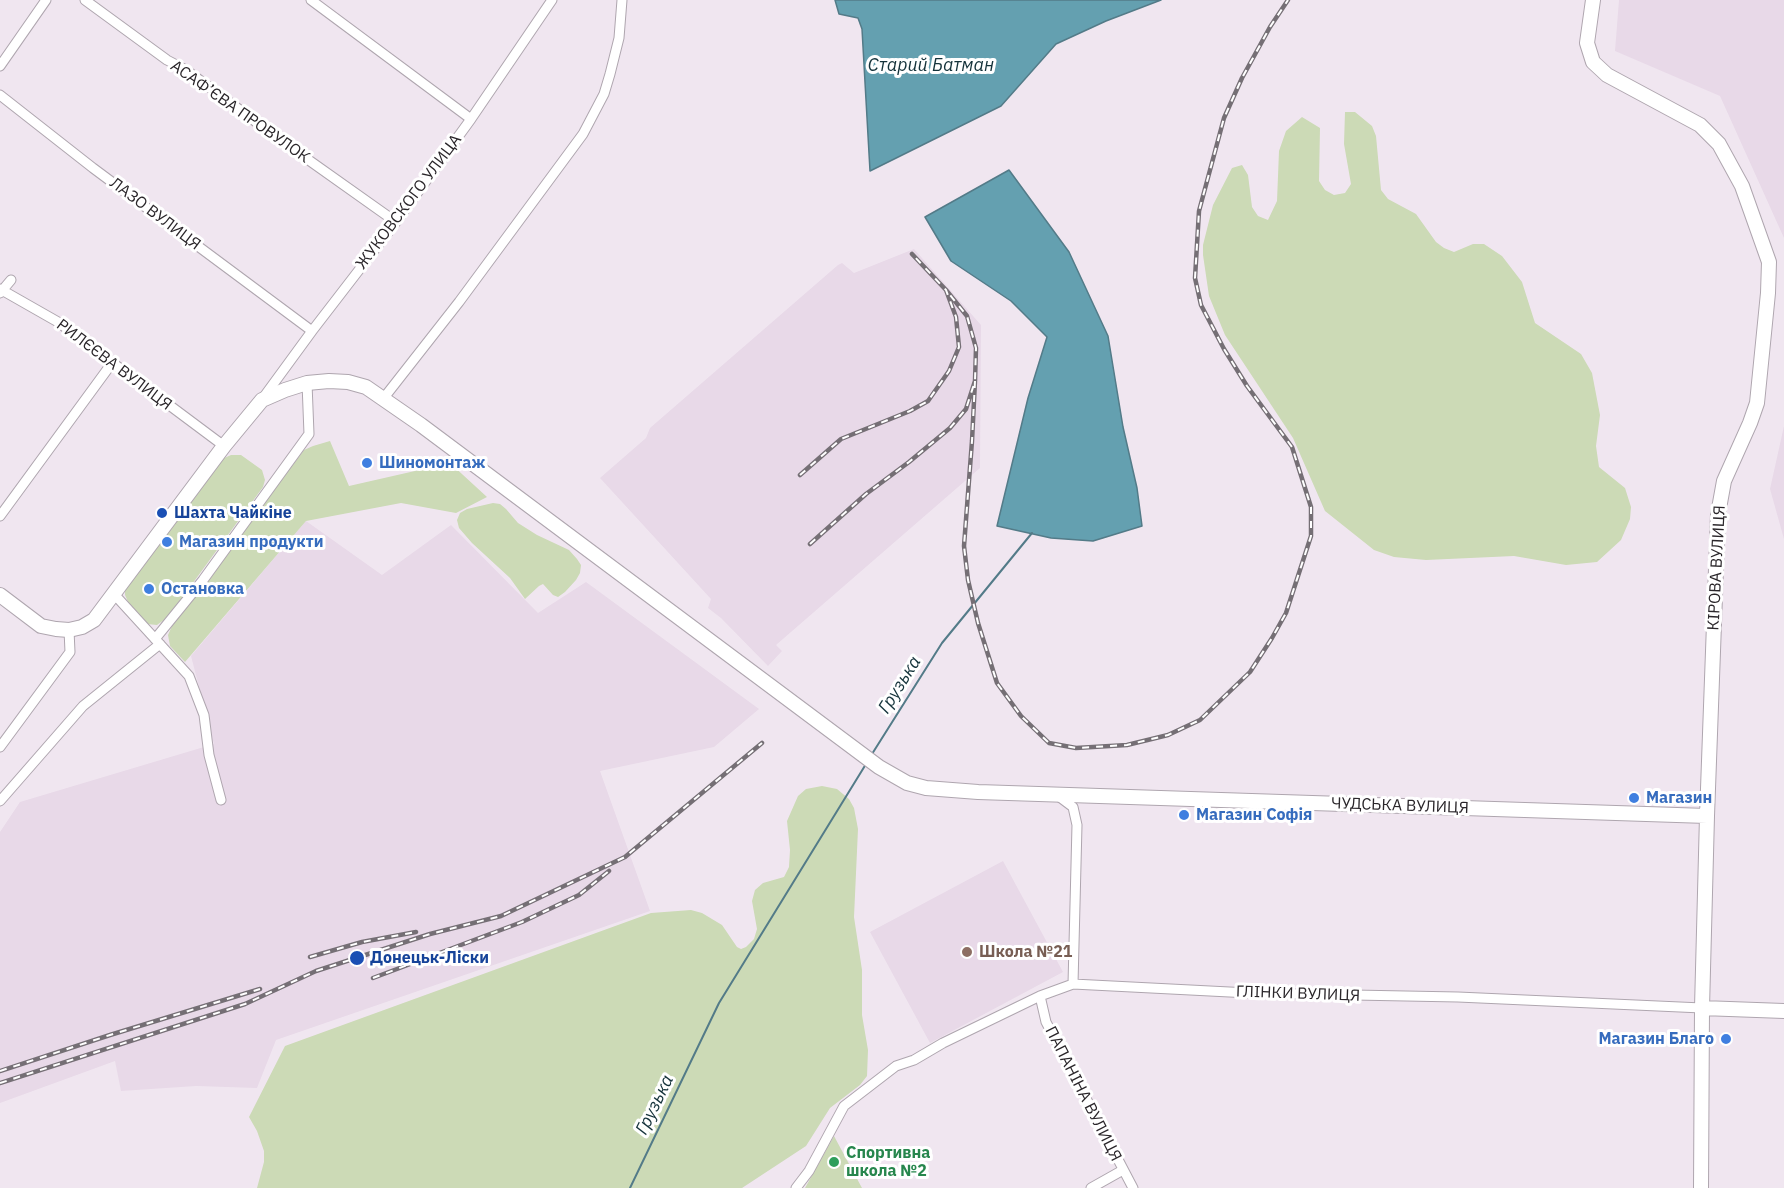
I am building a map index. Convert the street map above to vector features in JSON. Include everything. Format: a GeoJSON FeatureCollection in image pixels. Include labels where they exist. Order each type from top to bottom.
{"type":"FeatureCollection","features":[{"type":"Feature","properties":{"kind":"street"},"geometry":{"type":"LineString","coordinates":[[0,66],[46,0]]}},
{"type":"Feature","properties":{"kind":"street","name":"АСАФ’ЄВА ПРОВУЛОК"},"geometry":{"type":"LineString","coordinates":[[86,0],[396,222]]}},
{"type":"Feature","properties":{"kind":"street"},"geometry":{"type":"LineString","coordinates":[[311,0],[471,119]]}},
{"type":"Feature","properties":{"kind":"street","name":"ЖУКОВСКОГО УЛИЦА"},"geometry":{"type":"LineString","coordinates":[[262,400],[471,119],[552,0]]}},
{"type":"Feature","properties":{"kind":"street"},"geometry":{"type":"LineString","coordinates":[[383,399],[583,134],[604,94],[610,74],[620,38],[622,0]]}},
{"type":"Feature","properties":{"kind":"street","name":"КІРОВА ВУЛИЦЯ"},"geometry":{"type":"LineString","coordinates":[[1593,0],[1587,43],[1593,62],[1607,75],[1700,126],[1719,144],[1742,186],[1769,262],[1757,403],[1724,481],[1718,514],[1702,1008],[1701,1188]]}},
{"type":"Feature","properties":{"kind":"street","name":"ЛАЗО ВУЛИЦЯ"},"geometry":{"type":"LineString","coordinates":[[0,95],[93,168],[312,331]]}},
{"type":"Feature","properties":{"kind":"street"},"geometry":{"type":"LineString","coordinates":[[1,291],[11,280]]}},
{"type":"Feature","properties":{"kind":"street","name":"РИЛЄЄВА ВУЛИЦЯ"},"geometry":{"type":"LineString","coordinates":[[1,291],[58,322],[224,447]]}},
{"type":"Feature","properties":{"kind":"street"},"geometry":{"type":"LineString","coordinates":[[0,516],[112,363]]}},
{"type":"Feature","properties":{"kind":"street","name":"ЧУДСЬКА ВУЛИЦЯ"},"geometry":{"type":"LineString","coordinates":[[262,400],[307,383],[348,382],[366,387],[879,767],[907,783],[926,788],[978,792],[1707,816]]}},
{"type":"Feature","properties":{"kind":"street"},"geometry":{"type":"LineString","coordinates":[[0,801],[83,706],[158,642],[309,434],[307,383]]}},
{"type":"Feature","properties":{"kind":"street"},"geometry":{"type":"LineString","coordinates":[[0,596],[42,626],[69,630],[82,627],[94,620],[262,400]]}},
{"type":"Feature","properties":{"kind":"street"},"geometry":{"type":"LineString","coordinates":[[114,594],[189,676],[204,715],[209,755],[221,800]]}},
{"type":"Feature","properties":{"kind":"street"},"geometry":{"type":"LineString","coordinates":[[0,747],[70,652],[69,630]]}},
{"type":"Feature","properties":{"kind":"street"},"geometry":{"type":"LineString","coordinates":[[1057,795],[1074,807],[1077,825],[1073,984]]}},
{"type":"Feature","properties":{"kind":"street","name":"ГЛІНКИ ВУЛИЦЯ"},"geometry":{"type":"LineString","coordinates":[[796,1188],[809,1171],[844,1106],[896,1066],[914,1060],[943,1043],[1040,996],[1073,984],[1259,993],[1458,998],[1784,1011]]}},
{"type":"Feature","properties":{"kind":"street","name":"ПАПАНІНА ВУЛИЦЯ"},"geometry":{"type":"LineString","coordinates":[[1040,996],[1046,1022],[1133,1188]]}},
{"type":"Feature","properties":{"kind":"street"},"geometry":{"type":"LineString","coordinates":[[1091,1188],[1123,1170]]}},
{"type":"Feature","properties":{"kind":"shaded area"},"geometry":{"type":"Polygon","coordinates":[[[1619,0],[1784,0],[1784,238],[1720,96],[1615,51],[1619,0]]]}},
{"type":"Feature","properties":{"kind":"shaded area"},"geometry":{"type":"Polygon","coordinates":[[[914,249],[981,325],[980,468],[776,645],[782,651],[768,666],[721,618],[708,608],[711,599],[600,478],[646,438],[650,428],[838,265],[842,263],[854,273],[914,249]]]}},
{"type":"Feature","properties":{"kind":"shaded area"},"geometry":{"type":"Polygon","coordinates":[[[1784,426],[1784,539],[1770,489],[1784,426]]]}},
{"type":"Feature","properties":{"kind":"shaded area"},"geometry":{"type":"Polygon","coordinates":[[[306,521],[382,575],[451,525],[538,613],[586,582],[759,709],[714,747],[600,771],[650,911],[276,1040],[257,1088],[196,1086],[121,1091],[115,1061],[0,1103],[0,832],[20,802],[214,744],[191,656],[306,521]]]}},
{"type":"Feature","properties":{"kind":"shaded area","name":"Школа №21"},"geometry":{"type":"Polygon","coordinates":[[[1003,861],[1063,972],[930,1043],[870,932],[1003,861]]]}},
{"type":"Feature","properties":{"kind":"green space"},"geometry":{"type":"Polygon","coordinates":[[[1345,112],[1355,112],[1372,126],[1376,136],[1381,190],[1388,199],[1416,214],[1436,242],[1444,248],[1454,252],[1473,244],[1484,244],[1502,256],[1522,282],[1535,323],[1581,354],[1592,373],[1600,415],[1596,446],[1599,467],[1625,488],[1631,507],[1630,519],[1621,540],[1597,562],[1566,565],[1514,556],[1426,560],[1394,557],[1374,550],[1325,511],[1293,438],[1225,335],[1209,296],[1203,245],[1213,205],[1232,168],[1242,165],[1248,175],[1252,207],[1258,216],[1268,220],[1277,201],[1279,151],[1286,131],[1302,117],[1320,128],[1319,181],[1325,190],[1334,195],[1345,193],[1351,184],[1344,144],[1345,112]]]}},
{"type":"Feature","properties":{"kind":"green space"},"geometry":{"type":"Polygon","coordinates":[[[330,441],[349,486],[450,463],[487,497],[456,513],[401,503],[306,521],[185,662],[170,646],[168,635],[172,626],[304,450],[330,441]]]}},
{"type":"Feature","properties":{"kind":"green space"},"geometry":{"type":"Polygon","coordinates":[[[231,455],[241,455],[262,470],[265,480],[263,487],[168,617],[157,625],[147,624],[129,604],[125,590],[222,459],[231,455]]]}},
{"type":"Feature","properties":{"kind":"green space"},"geometry":{"type":"Polygon","coordinates":[[[493,503],[500,504],[518,523],[537,535],[569,550],[577,559],[581,565],[580,573],[565,592],[558,597],[543,584],[525,599],[510,578],[459,528],[457,520],[460,513],[493,503]]]}},
{"type":"Feature","properties":{"kind":"green space"},"geometry":{"type":"Polygon","coordinates":[[[822,786],[837,789],[849,799],[854,808],[858,829],[854,917],[862,970],[862,1015],[868,1050],[867,1076],[860,1085],[830,1108],[806,1146],[742,1188],[257,1188],[264,1162],[264,1151],[249,1117],[285,1046],[651,913],[691,910],[702,913],[722,925],[737,947],[741,949],[746,947],[754,939],[757,929],[752,901],[755,890],[763,883],[784,877],[789,867],[787,821],[798,796],[806,789],[822,786]]]}},
{"type":"Feature","properties":{"kind":"green space","name":"Спортивна школа №2"},"geometry":{"type":"Polygon","coordinates":[[[834,1136],[862,1188],[805,1188],[834,1136]]]}},
{"type":"Feature","properties":{"kind":"water","name":"Старий Батман"},"geometry":{"type":"Polygon","coordinates":[[[835,0],[1161,0],[1106,21],[1056,44],[1001,106],[870,171],[862,29],[858,18],[839,14],[835,0]]]}},
{"type":"Feature","properties":{"kind":"water"},"geometry":{"type":"Polygon","coordinates":[[[1009,170],[1069,252],[1108,336],[1142,526],[1093,541],[1051,538],[997,526],[1028,398],[1047,337],[1011,301],[951,261],[925,217],[1009,170]]]}},
{"type":"Feature","properties":{"kind":"waterway","name":"Грузька"},"geometry":{"type":"LineString","coordinates":[[872,754],[942,643],[1032,533]]}},
{"type":"Feature","properties":{"kind":"waterway","name":"Грузька"},"geometry":{"type":"LineString","coordinates":[[630,1188],[719,1003],[866,764]]}},
{"type":"Feature","properties":{"kind":"railway"},"geometry":{"type":"LineString","coordinates":[[975,381],[964,546],[968,580],[978,623],[997,683],[1021,716],[1049,743],[1076,748],[1127,745],[1168,735],[1200,720],[1250,672],[1272,638],[1286,613],[1311,536],[1311,507],[1292,447],[1247,386],[1224,349],[1201,305],[1195,278],[1199,211],[1224,118],[1242,78],[1288,0]]}},
{"type":"Feature","properties":{"kind":"railway"},"geometry":{"type":"LineString","coordinates":[[800,475],[841,439],[910,411],[928,401],[949,371],[959,347],[956,317],[946,290],[912,254]]}},
{"type":"Feature","properties":{"kind":"railway"},"geometry":{"type":"LineString","coordinates":[[810,544],[866,494],[950,428],[966,409],[975,381],[976,348],[967,316],[946,290]]}},
{"type":"Feature","properties":{"kind":"railway"},"geometry":{"type":"LineString","coordinates":[[0,1083],[245,1004],[316,971],[430,934],[501,916],[625,857],[762,743]]}},
{"type":"Feature","properties":{"kind":"railway"},"geometry":{"type":"LineString","coordinates":[[373,978],[522,922],[579,895],[609,871]]}},
{"type":"Feature","properties":{"kind":"railway"},"geometry":{"type":"LineString","coordinates":[[310,957],[362,942],[416,932]]}},
{"type":"Feature","properties":{"kind":"railway"},"geometry":{"type":"LineString","coordinates":[[0,1071],[260,989]]}},
{"type":"Feature","properties":{"kind":"place","name":"Шиномонтаж"},"geometry":{"type":"Point","coordinates":[367,463]}},
{"type":"Feature","properties":{"kind":"place","name":"Шахта Чайкіне"},"geometry":{"type":"Point","coordinates":[162,513]}},
{"type":"Feature","properties":{"kind":"place","name":"Магазин продукти"},"geometry":{"type":"Point","coordinates":[167,542]}},
{"type":"Feature","properties":{"kind":"place","name":"Остановка"},"geometry":{"type":"Point","coordinates":[149,589]}},
{"type":"Feature","properties":{"kind":"place","name":"Магазин"},"geometry":{"type":"Point","coordinates":[1634,798]}},
{"type":"Feature","properties":{"kind":"place","name":"Магазин Софія"},"geometry":{"type":"Point","coordinates":[1184,815]}},
{"type":"Feature","properties":{"kind":"place","name":"Школа №21"},"geometry":{"type":"Point","coordinates":[967,952]}},
{"type":"Feature","properties":{"kind":"place","name":"Донецьк-Ліски"},"geometry":{"type":"Point","coordinates":[357,958]}},
{"type":"Feature","properties":{"kind":"place","name":"Магазин Благо"},"geometry":{"type":"Point","coordinates":[1726,1039]}},
{"type":"Feature","properties":{"kind":"place","name":"Спортивна школа №2"},"geometry":{"type":"Point","coordinates":[834,1162]}}]}
